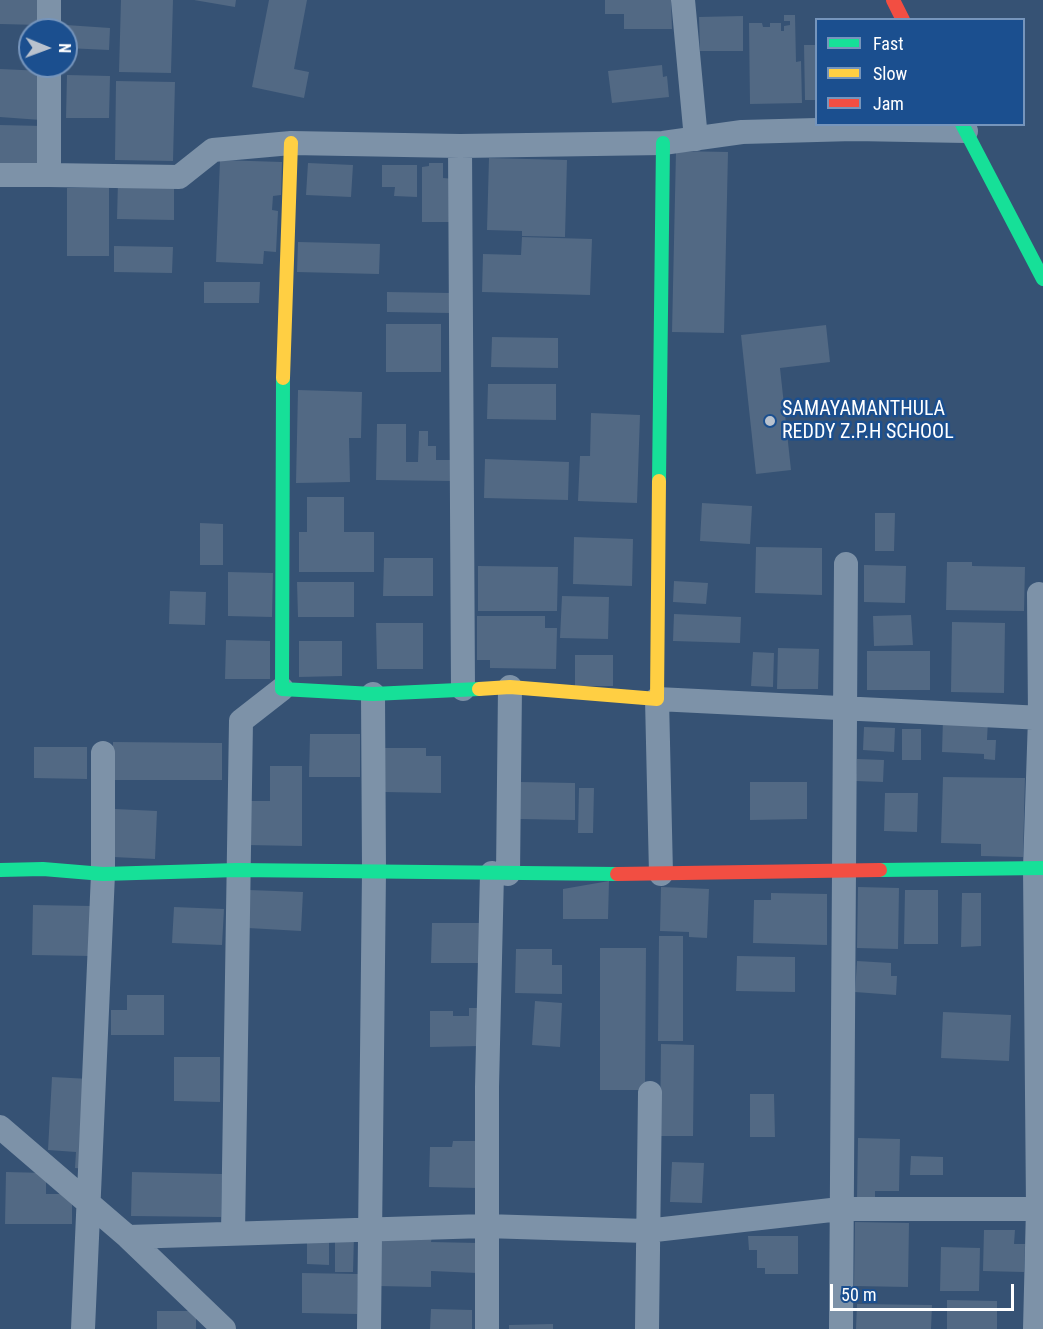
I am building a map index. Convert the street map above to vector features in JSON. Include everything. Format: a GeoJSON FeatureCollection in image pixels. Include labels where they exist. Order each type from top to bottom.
{"type":"FeatureCollection","features":[{"type":"Feature","properties":{"kind":"street"},"geometry":{"type":"LineString","coordinates":[[49,0],[49,18]]}},
{"type":"Feature","properties":{"kind":"street"},"geometry":{"type":"LineString","coordinates":[[683,0],[696,139]]}},
{"type":"Feature","properties":{"kind":"street"},"geometry":{"type":"LineString","coordinates":[[892,0],[902,18]]}},
{"type":"Feature","properties":{"kind":"street"},"geometry":{"type":"LineString","coordinates":[[49,78],[49,175]]}},
{"type":"Feature","properties":{"kind":"street"},"geometry":{"type":"LineString","coordinates":[[0,174],[179,177],[213,150],[291,143],[460,146],[663,143],[741,132],[964,128],[1043,279]]}},
{"type":"Feature","properties":{"kind":"street"},"geometry":{"type":"LineString","coordinates":[[282,689],[282,401],[291,143]]}},
{"type":"Feature","properties":{"kind":"street"},"geometry":{"type":"LineString","coordinates":[[661,874],[657,699],[663,143]]}},
{"type":"Feature","properties":{"kind":"street"},"geometry":{"type":"LineString","coordinates":[[460,146],[463,689]]}},
{"type":"Feature","properties":{"kind":"street"},"geometry":{"type":"LineString","coordinates":[[841,1329],[846,564]]}},
{"type":"Feature","properties":{"kind":"street"},"geometry":{"type":"LineString","coordinates":[[1035,1329],[1040,1209],[1039,594]]}},
{"type":"Feature","properties":{"kind":"street"},"geometry":{"type":"LineString","coordinates":[[487,1329],[485,1226],[510,687]]}},
{"type":"Feature","properties":{"kind":"street"},"geometry":{"type":"LineString","coordinates":[[233,1233],[240,721],[282,689],[373,694],[510,687],[657,699],[1041,718]]}},
{"type":"Feature","properties":{"kind":"street"},"geometry":{"type":"LineString","coordinates":[[369,1329],[368,1230],[374,871],[373,694]]}},
{"type":"Feature","properties":{"kind":"street"},"geometry":{"type":"LineString","coordinates":[[83,1329],[103,874],[104,753]]}},
{"type":"Feature","properties":{"kind":"street"},"geometry":{"type":"LineString","coordinates":[[0,870],[43,869],[103,874],[237,870],[661,874],[845,869],[1039,868]]}},
{"type":"Feature","properties":{"kind":"street"},"geometry":{"type":"LineString","coordinates":[[647,1329],[646,1231],[650,1093]]}},
{"type":"Feature","properties":{"kind":"street"},"geometry":{"type":"LineString","coordinates":[[0,1126],[128,1237],[224,1329]]}},
{"type":"Feature","properties":{"kind":"street"},"geometry":{"type":"LineString","coordinates":[[128,1237],[485,1226],[646,1231],[840,1209],[1040,1209]]}},
{"type":"Feature","properties":{"kind":"building"},"geometry":{"type":"Polygon","coordinates":[[[0,0],[41,0],[40,18],[18,18],[18,24],[0,24],[0,0]]]}},
{"type":"Feature","properties":{"kind":"building"},"geometry":{"type":"Polygon","coordinates":[[[121,0],[173,0],[171,73],[119,72],[121,0]]]}},
{"type":"Feature","properties":{"kind":"building"},"geometry":{"type":"Polygon","coordinates":[[[194,0],[236,0],[235,7],[194,0]]]}},
{"type":"Feature","properties":{"kind":"building"},"geometry":{"type":"Polygon","coordinates":[[[269,0],[307,0],[294,69],[309,72],[304,98],[252,87],[269,0]]]}},
{"type":"Feature","properties":{"kind":"building"},"geometry":{"type":"Polygon","coordinates":[[[605,0],[671,0],[672,29],[624,29],[624,14],[605,14],[605,0]]]}},
{"type":"Feature","properties":{"kind":"building"},"geometry":{"type":"Polygon","coordinates":[[[784,15],[795,15],[796,62],[801,61],[802,103],[750,104],[749,23],[762,23],[763,27],[770,27],[770,23],[781,23],[781,31],[784,31],[784,26],[790,25],[790,21],[784,21],[784,15]]]}},
{"type":"Feature","properties":{"kind":"building"},"geometry":{"type":"Polygon","coordinates":[[[743,16],[743,51],[700,51],[699,17],[743,16]]]}},
{"type":"Feature","properties":{"kind":"building"},"geometry":{"type":"Polygon","coordinates":[[[78,26],[110,28],[109,50],[78,49],[78,26]]]}},
{"type":"Feature","properties":{"kind":"building"},"geometry":{"type":"Polygon","coordinates":[[[804,45],[815,45],[815,100],[805,100],[804,45]]]}},
{"type":"Feature","properties":{"kind":"building"},"geometry":{"type":"Polygon","coordinates":[[[662,65],[663,77],[667,76],[669,97],[612,103],[608,71],[662,65]]]}},
{"type":"Feature","properties":{"kind":"building"},"geometry":{"type":"Polygon","coordinates":[[[0,69],[18,70],[18,78],[44,78],[41,120],[0,117],[0,69]]]}},
{"type":"Feature","properties":{"kind":"building"},"geometry":{"type":"Polygon","coordinates":[[[78,75],[110,76],[109,118],[66,118],[67,78],[78,78],[78,75]]]}},
{"type":"Feature","properties":{"kind":"building"},"geometry":{"type":"Polygon","coordinates":[[[116,81],[175,82],[173,161],[115,160],[116,81]]]}},
{"type":"Feature","properties":{"kind":"building"},"geometry":{"type":"Polygon","coordinates":[[[0,125],[43,126],[42,166],[0,165],[0,125]]]}},
{"type":"Feature","properties":{"kind":"building"},"geometry":{"type":"Polygon","coordinates":[[[676,151],[728,152],[724,333],[672,332],[676,151]]]}},
{"type":"Feature","properties":{"kind":"building"},"geometry":{"type":"Polygon","coordinates":[[[489,158],[567,160],[565,237],[522,236],[522,231],[487,230],[489,158]]]}},
{"type":"Feature","properties":{"kind":"building"},"geometry":{"type":"Polygon","coordinates":[[[220,160],[282,162],[281,195],[273,196],[272,210],[278,211],[276,252],[264,251],[263,264],[216,262],[220,160]]]}},
{"type":"Feature","properties":{"kind":"building"},"geometry":{"type":"Polygon","coordinates":[[[308,163],[353,165],[351,197],[306,195],[308,163]]]}},
{"type":"Feature","properties":{"kind":"building"},"geometry":{"type":"Polygon","coordinates":[[[429,163],[443,163],[443,178],[455,179],[455,222],[422,222],[422,167],[429,166],[429,163]]]}},
{"type":"Feature","properties":{"kind":"building"},"geometry":{"type":"Polygon","coordinates":[[[382,165],[417,165],[417,197],[394,196],[395,187],[382,187],[382,165]]]}},
{"type":"Feature","properties":{"kind":"building"},"geometry":{"type":"Polygon","coordinates":[[[118,181],[174,182],[174,220],[117,219],[118,181]]]}},
{"type":"Feature","properties":{"kind":"building"},"geometry":{"type":"Polygon","coordinates":[[[67,188],[109,188],[109,256],[67,256],[67,188]]]}},
{"type":"Feature","properties":{"kind":"building"},"geometry":{"type":"Polygon","coordinates":[[[522,237],[592,239],[590,295],[482,292],[483,254],[521,255],[522,237]]]}},
{"type":"Feature","properties":{"kind":"building"},"geometry":{"type":"Polygon","coordinates":[[[298,242],[380,244],[379,274],[297,272],[298,242]]]}},
{"type":"Feature","properties":{"kind":"building"},"geometry":{"type":"Polygon","coordinates":[[[114,246],[173,247],[172,273],[114,272],[114,246]]]}},
{"type":"Feature","properties":{"kind":"building"},"geometry":{"type":"Polygon","coordinates":[[[204,282],[260,282],[259,303],[204,303],[204,282]]]}},
{"type":"Feature","properties":{"kind":"building"},"geometry":{"type":"Polygon","coordinates":[[[387,292],[451,293],[450,313],[387,312],[387,292]]]}},
{"type":"Feature","properties":{"kind":"building"},"geometry":{"type":"Polygon","coordinates":[[[386,324],[441,324],[441,372],[386,372],[386,324]]]}},
{"type":"Feature","properties":{"kind":"building"},"geometry":{"type":"Polygon","coordinates":[[[826,325],[830,362],[780,368],[791,470],[756,474],[741,335],[826,325]]]}},
{"type":"Feature","properties":{"kind":"building"},"geometry":{"type":"Polygon","coordinates":[[[492,337],[558,338],[558,368],[491,367],[492,337]]]}},
{"type":"Feature","properties":{"kind":"building"},"geometry":{"type":"Polygon","coordinates":[[[488,384],[556,384],[556,420],[487,419],[488,384]]]}},
{"type":"Feature","properties":{"kind":"building"},"geometry":{"type":"Polygon","coordinates":[[[298,390],[362,392],[361,438],[349,438],[350,482],[296,483],[298,390]]]}},
{"type":"Feature","properties":{"kind":"building"},"geometry":{"type":"Polygon","coordinates":[[[591,413],[640,415],[637,503],[578,501],[580,456],[590,456],[591,413]]]}},
{"type":"Feature","properties":{"kind":"building"},"geometry":{"type":"Polygon","coordinates":[[[377,424],[406,424],[406,462],[418,462],[419,431],[428,431],[428,446],[436,446],[436,460],[454,460],[453,481],[376,480],[377,424]]]}},
{"type":"Feature","properties":{"kind":"building"},"geometry":{"type":"Polygon","coordinates":[[[485,459],[569,462],[568,500],[484,498],[485,459]]]}},
{"type":"Feature","properties":{"kind":"building"},"geometry":{"type":"Polygon","coordinates":[[[307,497],[344,497],[344,532],[374,532],[374,572],[299,572],[299,532],[307,532],[307,497]]]}},
{"type":"Feature","properties":{"kind":"building"},"geometry":{"type":"Polygon","coordinates":[[[702,503],[752,506],[750,544],[700,541],[702,503]]]}},
{"type":"Feature","properties":{"kind":"building"},"geometry":{"type":"Polygon","coordinates":[[[875,513],[895,513],[894,551],[875,551],[875,513]]]}},
{"type":"Feature","properties":{"kind":"building"},"geometry":{"type":"Polygon","coordinates":[[[200,523],[223,524],[223,565],[200,565],[200,523]]]}},
{"type":"Feature","properties":{"kind":"building"},"geometry":{"type":"Polygon","coordinates":[[[574,537],[633,539],[632,586],[573,584],[574,537]]]}},
{"type":"Feature","properties":{"kind":"building"},"geometry":{"type":"Polygon","coordinates":[[[756,547],[822,548],[822,595],[755,593],[756,547]]]}},
{"type":"Feature","properties":{"kind":"building"},"geometry":{"type":"Polygon","coordinates":[[[384,558],[433,558],[433,596],[383,596],[384,558]]]}},
{"type":"Feature","properties":{"kind":"building"},"geometry":{"type":"Polygon","coordinates":[[[947,562],[972,562],[972,566],[1025,567],[1024,611],[946,610],[947,562]]]}},
{"type":"Feature","properties":{"kind":"building"},"geometry":{"type":"Polygon","coordinates":[[[864,565],[906,566],[905,603],[864,602],[864,565]]]}},
{"type":"Feature","properties":{"kind":"building"},"geometry":{"type":"Polygon","coordinates":[[[478,566],[558,567],[557,611],[478,611],[478,566]]]}},
{"type":"Feature","properties":{"kind":"building"},"geometry":{"type":"Polygon","coordinates":[[[228,572],[273,573],[272,617],[228,616],[228,572]]]}},
{"type":"Feature","properties":{"kind":"building"},"geometry":{"type":"Polygon","coordinates":[[[674,581],[708,583],[706,604],[673,602],[674,581]]]}},
{"type":"Feature","properties":{"kind":"building"},"geometry":{"type":"Polygon","coordinates":[[[297,582],[354,582],[354,617],[298,617],[297,582]]]}},
{"type":"Feature","properties":{"kind":"building"},"geometry":{"type":"Polygon","coordinates":[[[170,591],[206,592],[205,625],[169,624],[170,591]]]}},
{"type":"Feature","properties":{"kind":"building"},"geometry":{"type":"Polygon","coordinates":[[[562,596],[609,597],[608,639],[560,638],[562,596]]]}},
{"type":"Feature","properties":{"kind":"building"},"geometry":{"type":"Polygon","coordinates":[[[674,614],[741,617],[740,643],[673,641],[674,614]]]}},
{"type":"Feature","properties":{"kind":"building"},"geometry":{"type":"Polygon","coordinates":[[[911,615],[913,645],[874,646],[873,616],[911,615]]]}},
{"type":"Feature","properties":{"kind":"building"},"geometry":{"type":"Polygon","coordinates":[[[477,616],[545,616],[545,628],[557,628],[556,669],[490,668],[490,660],[477,660],[477,616]]]}},
{"type":"Feature","properties":{"kind":"building"},"geometry":{"type":"Polygon","coordinates":[[[952,622],[1005,623],[1004,693],[951,692],[952,622]]]}},
{"type":"Feature","properties":{"kind":"building"},"geometry":{"type":"Polygon","coordinates":[[[376,623],[423,623],[423,669],[377,669],[376,623]]]}},
{"type":"Feature","properties":{"kind":"building"},"geometry":{"type":"Polygon","coordinates":[[[226,640],[270,641],[270,679],[225,679],[226,640]]]}},
{"type":"Feature","properties":{"kind":"building"},"geometry":{"type":"Polygon","coordinates":[[[299,641],[342,641],[342,676],[299,677],[299,641]]]}},
{"type":"Feature","properties":{"kind":"building"},"geometry":{"type":"Polygon","coordinates":[[[778,648],[819,649],[818,689],[777,689],[778,648]]]}},
{"type":"Feature","properties":{"kind":"building"},"geometry":{"type":"Polygon","coordinates":[[[867,651],[930,651],[930,690],[867,690],[867,651]]]}},
{"type":"Feature","properties":{"kind":"building"},"geometry":{"type":"Polygon","coordinates":[[[753,652],[774,653],[773,687],[751,686],[753,652]]]}},
{"type":"Feature","properties":{"kind":"building"},"geometry":{"type":"Polygon","coordinates":[[[575,655],[613,655],[613,686],[575,686],[575,655]]]}},
{"type":"Feature","properties":{"kind":"building"},"geometry":{"type":"Polygon","coordinates":[[[943,719],[988,720],[987,740],[996,740],[995,760],[984,759],[984,754],[942,752],[943,719]]]}},
{"type":"Feature","properties":{"kind":"building"},"geometry":{"type":"Polygon","coordinates":[[[864,727],[895,728],[894,752],[863,750],[864,727]]]}},
{"type":"Feature","properties":{"kind":"building"},"geometry":{"type":"Polygon","coordinates":[[[902,729],[921,729],[921,760],[902,760],[902,729]]]}},
{"type":"Feature","properties":{"kind":"building"},"geometry":{"type":"Polygon","coordinates":[[[310,734],[360,734],[360,777],[309,777],[310,734]]]}},
{"type":"Feature","properties":{"kind":"building"},"geometry":{"type":"Polygon","coordinates":[[[113,742],[222,743],[222,780],[112,780],[113,742]]]}},
{"type":"Feature","properties":{"kind":"building"},"geometry":{"type":"Polygon","coordinates":[[[34,747],[87,747],[87,779],[34,778],[34,747]]]}},
{"type":"Feature","properties":{"kind":"building"},"geometry":{"type":"Polygon","coordinates":[[[385,748],[426,748],[426,756],[441,756],[441,793],[384,792],[385,748]]]}},
{"type":"Feature","properties":{"kind":"building"},"geometry":{"type":"Polygon","coordinates":[[[857,759],[884,760],[883,782],[856,781],[857,759]]]}},
{"type":"Feature","properties":{"kind":"building"},"geometry":{"type":"Polygon","coordinates":[[[270,766],[302,766],[302,846],[246,845],[247,821],[251,821],[251,801],[270,801],[270,766]]]}},
{"type":"Feature","properties":{"kind":"building"},"geometry":{"type":"Polygon","coordinates":[[[943,777],[1025,778],[1023,857],[981,856],[981,844],[941,843],[943,777]]]}},
{"type":"Feature","properties":{"kind":"building"},"geometry":{"type":"Polygon","coordinates":[[[520,782],[575,783],[575,820],[520,819],[520,782]]]}},
{"type":"Feature","properties":{"kind":"building"},"geometry":{"type":"Polygon","coordinates":[[[750,782],[807,782],[807,819],[750,820],[750,782]]]}},
{"type":"Feature","properties":{"kind":"building"},"geometry":{"type":"Polygon","coordinates":[[[579,788],[594,788],[593,833],[578,833],[579,788]]]}},
{"type":"Feature","properties":{"kind":"building"},"geometry":{"type":"Polygon","coordinates":[[[885,793],[918,793],[917,832],[884,831],[885,793]]]}},
{"type":"Feature","properties":{"kind":"building"},"geometry":{"type":"Polygon","coordinates":[[[115,809],[157,811],[155,859],[113,857],[115,809]]]}},
{"type":"Feature","properties":{"kind":"building"},"geometry":{"type":"Polygon","coordinates":[[[609,881],[608,919],[563,919],[563,889],[609,881]]]}},
{"type":"Feature","properties":{"kind":"building"},"geometry":{"type":"Polygon","coordinates":[[[661,887],[709,889],[707,938],[689,937],[689,932],[660,931],[661,887]]]}},
{"type":"Feature","properties":{"kind":"building"},"geometry":{"type":"Polygon","coordinates":[[[858,887],[899,888],[898,949],[857,948],[858,887]]]}},
{"type":"Feature","properties":{"kind":"building"},"geometry":{"type":"Polygon","coordinates":[[[249,890],[303,892],[301,931],[248,928],[249,890]]]}},
{"type":"Feature","properties":{"kind":"building"},"geometry":{"type":"Polygon","coordinates":[[[905,890],[938,890],[938,944],[904,944],[905,890]]]}},
{"type":"Feature","properties":{"kind":"building"},"geometry":{"type":"Polygon","coordinates":[[[771,893],[827,894],[827,945],[753,943],[754,900],[771,900],[771,893]]]}},
{"type":"Feature","properties":{"kind":"building"},"geometry":{"type":"Polygon","coordinates":[[[962,893],[981,893],[981,946],[961,947],[962,893]]]}},
{"type":"Feature","properties":{"kind":"building"},"geometry":{"type":"Polygon","coordinates":[[[33,905],[92,906],[91,956],[32,955],[33,905]]]}},
{"type":"Feature","properties":{"kind":"building"},"geometry":{"type":"Polygon","coordinates":[[[174,907],[224,909],[222,945],[172,943],[174,907]]]}},
{"type":"Feature","properties":{"kind":"building"},"geometry":{"type":"Polygon","coordinates":[[[432,923],[480,923],[480,963],[431,963],[432,923]]]}},
{"type":"Feature","properties":{"kind":"building"},"geometry":{"type":"Polygon","coordinates":[[[659,936],[683,936],[683,1041],[658,1041],[659,936]]]}},
{"type":"Feature","properties":{"kind":"building"},"geometry":{"type":"Polygon","coordinates":[[[600,948],[646,948],[645,1090],[600,1090],[600,948]]]}},
{"type":"Feature","properties":{"kind":"building"},"geometry":{"type":"Polygon","coordinates":[[[516,949],[552,949],[552,965],[562,965],[562,994],[515,993],[516,949]]]}},
{"type":"Feature","properties":{"kind":"building"},"geometry":{"type":"Polygon","coordinates":[[[737,956],[795,957],[795,992],[736,991],[737,956]]]}},
{"type":"Feature","properties":{"kind":"building"},"geometry":{"type":"Polygon","coordinates":[[[857,961],[891,963],[891,976],[897,976],[896,995],[855,992],[857,961]]]}},
{"type":"Feature","properties":{"kind":"building"},"geometry":{"type":"Polygon","coordinates":[[[127,995],[164,995],[164,1035],[111,1035],[111,1010],[127,1010],[127,995]]]}},
{"type":"Feature","properties":{"kind":"building"},"geometry":{"type":"Polygon","coordinates":[[[535,1001],[562,1003],[560,1047],[532,1045],[535,1001]]]}},
{"type":"Feature","properties":{"kind":"building"},"geometry":{"type":"Polygon","coordinates":[[[469,1008],[479,1008],[480,1046],[430,1047],[430,1011],[453,1011],[453,1016],[469,1016],[469,1008]]]}},
{"type":"Feature","properties":{"kind":"building"},"geometry":{"type":"Polygon","coordinates":[[[943,1012],[1011,1015],[1009,1061],[941,1058],[943,1012]]]}},
{"type":"Feature","properties":{"kind":"building"},"geometry":{"type":"Polygon","coordinates":[[[661,1044],[694,1045],[693,1136],[660,1136],[661,1044]]]}},
{"type":"Feature","properties":{"kind":"building"},"geometry":{"type":"Polygon","coordinates":[[[174,1057],[220,1057],[220,1102],[174,1101],[174,1057]]]}},
{"type":"Feature","properties":{"kind":"building"},"geometry":{"type":"Polygon","coordinates":[[[52,1077],[90,1079],[85,1169],[75,1168],[76,1152],[48,1150],[52,1077]]]}},
{"type":"Feature","properties":{"kind":"building"},"geometry":{"type":"Polygon","coordinates":[[[750,1094],[774,1094],[775,1137],[750,1137],[750,1094]]]}},
{"type":"Feature","properties":{"kind":"building"},"geometry":{"type":"Polygon","coordinates":[[[858,1138],[900,1139],[899,1191],[875,1191],[875,1199],[857,1199],[858,1138]]]}},
{"type":"Feature","properties":{"kind":"building"},"geometry":{"type":"Polygon","coordinates":[[[453,1141],[479,1141],[478,1188],[429,1187],[430,1147],[452,1147],[453,1141]]]}},
{"type":"Feature","properties":{"kind":"building"},"geometry":{"type":"Polygon","coordinates":[[[911,1156],[943,1157],[943,1175],[910,1175],[911,1156]]]}},
{"type":"Feature","properties":{"kind":"building"},"geometry":{"type":"Polygon","coordinates":[[[672,1162],[704,1163],[702,1203],[670,1202],[672,1162]]]}},
{"type":"Feature","properties":{"kind":"building"},"geometry":{"type":"Polygon","coordinates":[[[6,1172],[46,1173],[46,1194],[72,1194],[72,1224],[5,1224],[6,1172]]]}},
{"type":"Feature","properties":{"kind":"building"},"geometry":{"type":"Polygon","coordinates":[[[132,1172],[222,1174],[221,1217],[131,1216],[132,1172]]]}},
{"type":"Feature","properties":{"kind":"building"},"geometry":{"type":"Polygon","coordinates":[[[855,1222],[909,1223],[908,1287],[854,1286],[855,1222]]]}},
{"type":"Feature","properties":{"kind":"building"},"geometry":{"type":"Polygon","coordinates":[[[984,1230],[1015,1230],[1014,1244],[1025,1244],[1024,1272],[983,1271],[984,1230]]]}},
{"type":"Feature","properties":{"kind":"building"},"geometry":{"type":"Polygon","coordinates":[[[335,1236],[354,1236],[353,1272],[335,1272],[335,1236]]]}},
{"type":"Feature","properties":{"kind":"building"},"geometry":{"type":"Polygon","coordinates":[[[378,1236],[432,1237],[431,1242],[478,1243],[477,1273],[431,1271],[431,1287],[377,1286],[378,1236]]]}},
{"type":"Feature","properties":{"kind":"building"},"geometry":{"type":"Polygon","coordinates":[[[748,1236],[798,1236],[798,1274],[765,1274],[765,1268],[757,1268],[757,1250],[749,1250],[748,1236]]]}},
{"type":"Feature","properties":{"kind":"building"},"geometry":{"type":"Polygon","coordinates":[[[307,1237],[329,1237],[329,1265],[307,1264],[307,1237]]]}},
{"type":"Feature","properties":{"kind":"building"},"geometry":{"type":"Polygon","coordinates":[[[941,1247],[980,1248],[979,1291],[940,1291],[941,1247]]]}},
{"type":"Feature","properties":{"kind":"building"},"geometry":{"type":"Polygon","coordinates":[[[302,1273],[358,1274],[357,1314],[302,1313],[302,1273]]]}},
{"type":"Feature","properties":{"kind":"building"},"geometry":{"type":"Polygon","coordinates":[[[947,1300],[997,1301],[997,1329],[947,1329],[947,1300]]]}},
{"type":"Feature","properties":{"kind":"building"},"geometry":{"type":"Polygon","coordinates":[[[857,1304],[932,1305],[931,1329],[856,1329],[857,1304]]]}},
{"type":"Feature","properties":{"kind":"building"},"geometry":{"type":"Polygon","coordinates":[[[431,1309],[472,1310],[472,1329],[430,1329],[431,1309]]]}},
{"type":"Feature","properties":{"kind":"building"},"geometry":{"type":"Polygon","coordinates":[[[157,1311],[196,1311],[196,1329],[157,1329],[157,1311]]]}},
{"type":"Feature","properties":{"kind":"building"},"geometry":{"type":"Polygon","coordinates":[[[553,1324],[553,1329],[509,1329],[509,1325],[553,1324]]]}},
{"type":"Feature","properties":{"kind":"traffic: fast"},"geometry":{"type":"LineString","coordinates":[[963,126],[1043,279]]}},
{"type":"Feature","properties":{"kind":"traffic: fast"},"geometry":{"type":"LineString","coordinates":[[659,481],[663,143]]}},
{"type":"Feature","properties":{"kind":"traffic: fast"},"geometry":{"type":"LineString","coordinates":[[283,378],[282,689],[373,694],[479,689]]}},
{"type":"Feature","properties":{"kind":"traffic: fast"},"geometry":{"type":"LineString","coordinates":[[880,870],[1043,868]]}},
{"type":"Feature","properties":{"kind":"traffic: fast"},"geometry":{"type":"LineString","coordinates":[[0,870],[43,869],[103,874],[237,870],[617,874]]}},
{"type":"Feature","properties":{"kind":"traffic: slow"},"geometry":{"type":"LineString","coordinates":[[283,378],[291,143]]}},
{"type":"Feature","properties":{"kind":"traffic: slow"},"geometry":{"type":"LineString","coordinates":[[479,689],[510,687],[657,699],[659,481]]}},
{"type":"Feature","properties":{"kind":"traffic: jam"},"geometry":{"type":"LineString","coordinates":[[893,0],[902,18]]}},
{"type":"Feature","properties":{"kind":"traffic: jam"},"geometry":{"type":"LineString","coordinates":[[617,874],[880,870]]}},
{"type":"Feature","properties":{"kind":"place","name":"SAMAYAMANTHULA REDDY Z.P.H SCHOOL"},"geometry":{"type":"Point","coordinates":[770,421]}}]}
